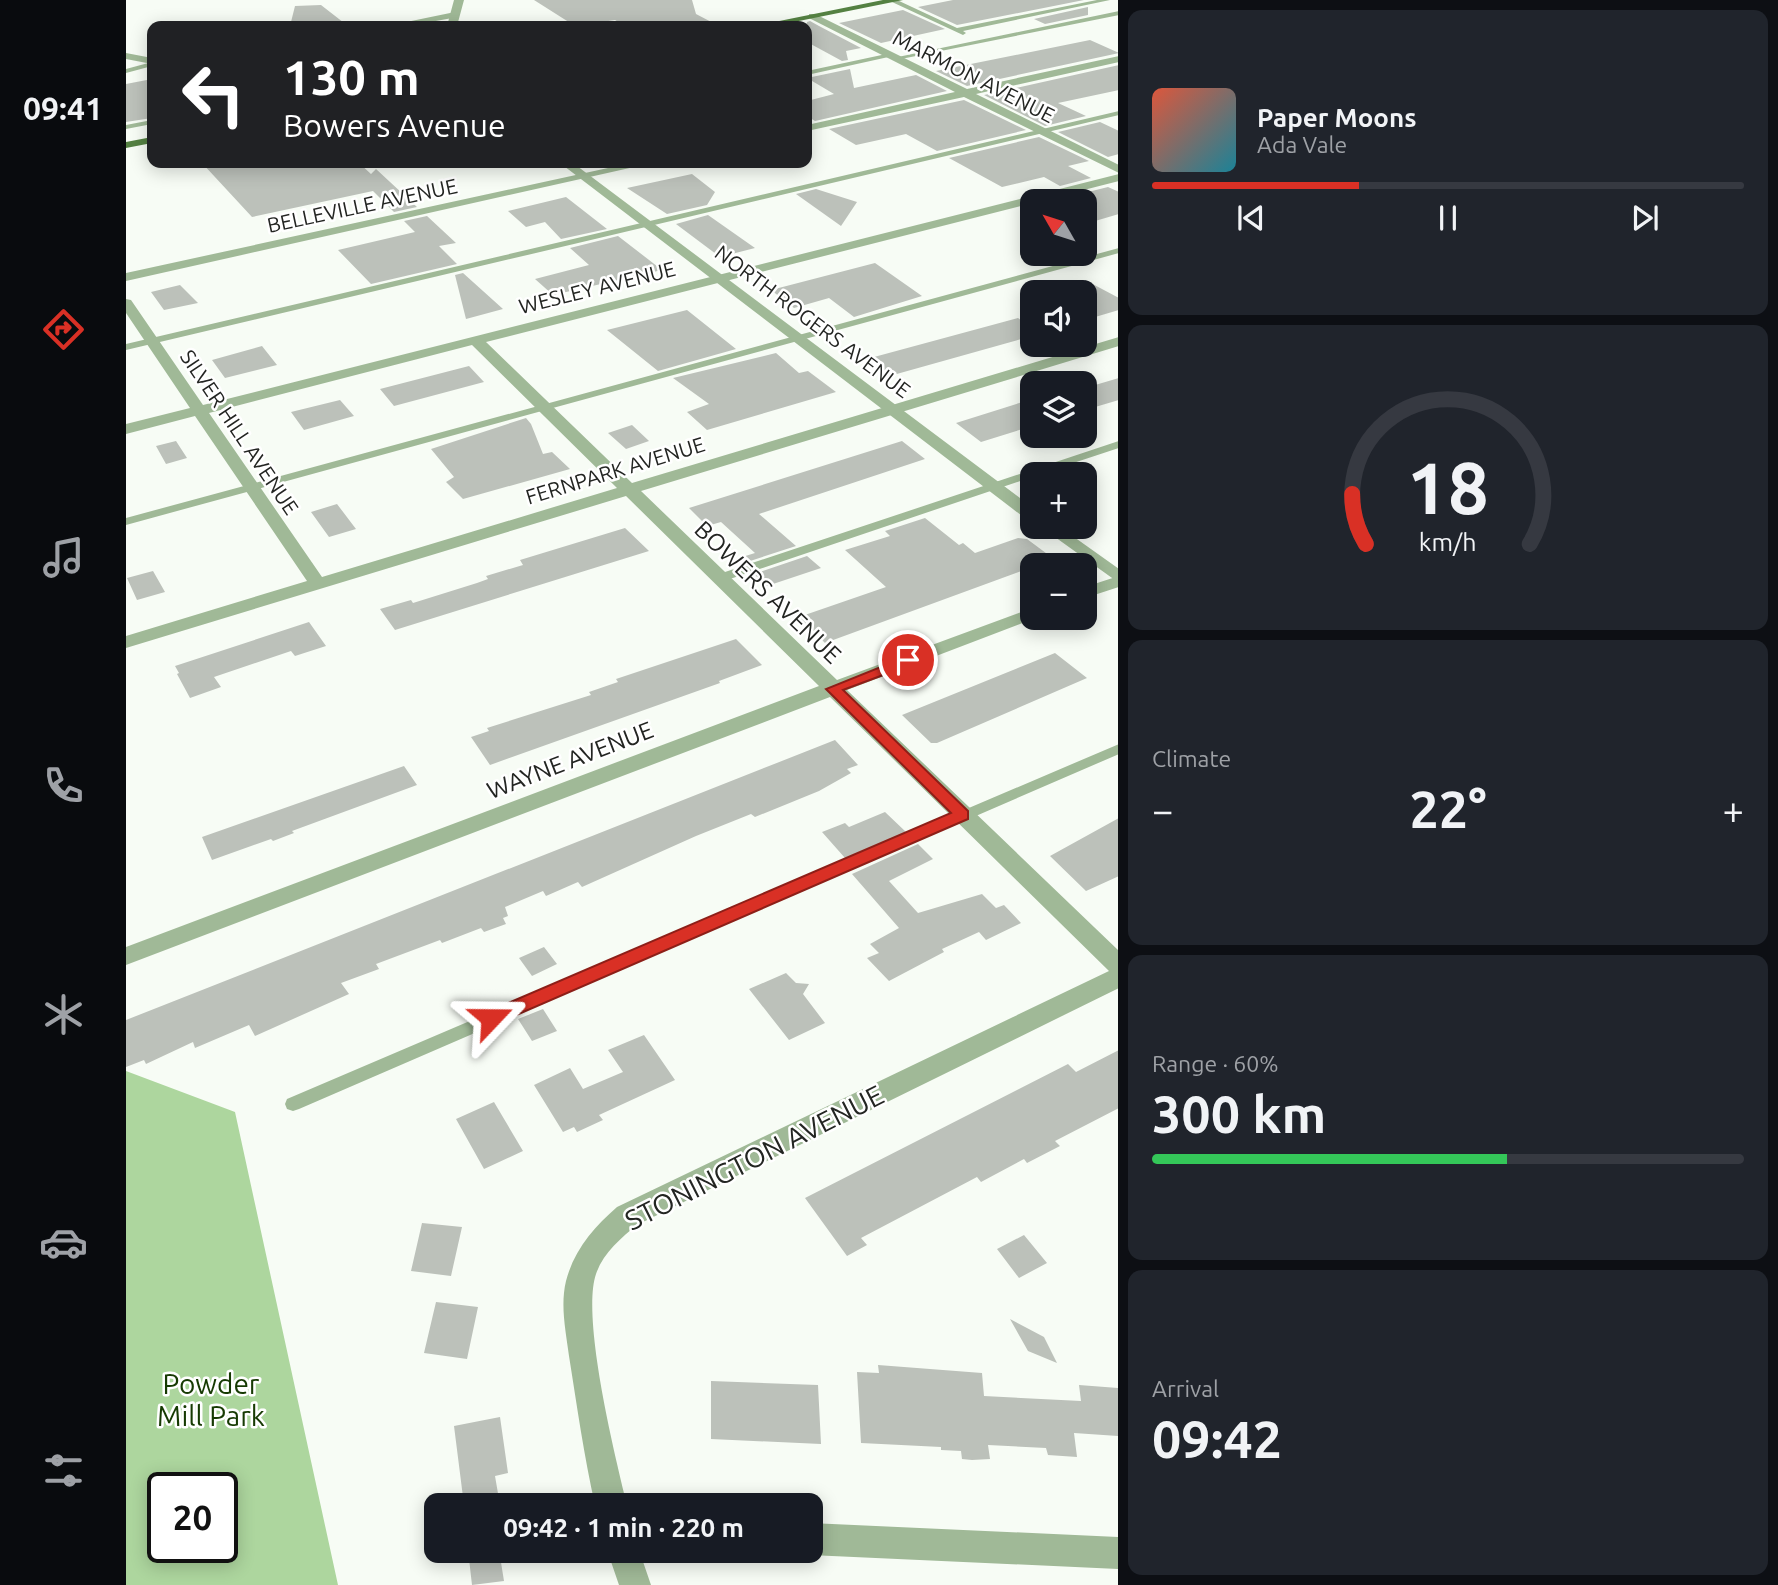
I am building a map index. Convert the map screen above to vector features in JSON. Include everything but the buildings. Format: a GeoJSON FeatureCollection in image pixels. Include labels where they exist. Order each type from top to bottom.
{"type":"FeatureCollection","features":[{"type":"Feature","properties":{"kind":"main road"},"geometry":{"type":"LineString","coordinates":[[786,21],[896,0]]}},
{"type":"Feature","properties":{"kind":"main road"},"geometry":{"type":"LineString","coordinates":[[126,145],[147,142]]}},
{"type":"Feature","properties":{"kind":"street"},"geometry":{"type":"LineString","coordinates":[[454,21],[459,0]]}},
{"type":"Feature","properties":{"kind":"street","name":"MARMON AVENUE"},"geometry":{"type":"LineString","coordinates":[[813,16],[1118,170]]}},
{"type":"Feature","properties":{"kind":"street"},"geometry":{"type":"LineString","coordinates":[[126,56],[147,62]]}},
{"type":"Feature","properties":{"kind":"street"},"geometry":{"type":"LineString","coordinates":[[812,127],[1118,59]]}},
{"type":"Feature","properties":{"kind":"street","name":"NORTH ROGERS AVENUE"},"geometry":{"type":"LineString","coordinates":[[573,168],[1020,506]]}},
{"type":"Feature","properties":{"kind":"street","name":"BELLEVILLE AVENUE"},"geometry":{"type":"LineString","coordinates":[[126,277],[622,168]]}},
{"type":"Feature","properties":{"kind":"street","name":"WESLEY AVENUE"},"geometry":{"type":"LineString","coordinates":[[126,429],[1118,177]]}},
{"type":"Feature","properties":{"kind":"street","name":"SILVER HILL AVENUE"},"geometry":{"type":"LineString","coordinates":[[126,303],[318,584]]}},
{"type":"Feature","properties":{"kind":"street","name":"BOWERS AVENUE"},"geometry":{"type":"LineString","coordinates":[[475,340],[1118,966]]}},
{"type":"Feature","properties":{"kind":"street","name":"FERNPARK AVENUE"},"geometry":{"type":"LineString","coordinates":[[126,642],[1118,341]]}},
{"type":"Feature","properties":{"kind":"street"},"geometry":{"type":"LineString","coordinates":[[1065,539],[1118,580]]}},
{"type":"Feature","properties":{"kind":"street"},"geometry":{"type":"LineString","coordinates":[[1097,588],[1118,580]]}},
{"type":"Feature","properties":{"kind":"street","name":"WAYNE AVENUE"},"geometry":{"type":"LineString","coordinates":[[126,956],[1020,618]]}},
{"type":"Feature","properties":{"kind":"street","name":"STONINGTON AVENUE"},"geometry":{"type":"LineString","coordinates":[[608,1493],[595,1436],[577,1305],[580,1281],[589,1257],[606,1234],[627,1216],[1118,976]]}},
{"type":"Feature","properties":{"kind":"street"},"geometry":{"type":"LineString","coordinates":[[823,1540],[1118,1553]]}},
{"type":"Feature","properties":{"kind":"street"},"geometry":{"type":"LineString","coordinates":[[627,1563],[635,1585]]}},
{"type":"Feature","properties":{"kind":"lane"},"geometry":{"type":"LineString","coordinates":[[896,0],[981,41]]}},
{"type":"Feature","properties":{"kind":"lane"},"geometry":{"type":"LineString","coordinates":[[957,30],[1103,1],[1118,11]]}},
{"type":"Feature","properties":{"kind":"lane"},"geometry":{"type":"LineString","coordinates":[[812,72],[981,41],[1118,11]]}},
{"type":"Feature","properties":{"kind":"lane"},"geometry":{"type":"LineString","coordinates":[[126,71],[147,65]]}},
{"type":"Feature","properties":{"kind":"lane"},"geometry":{"type":"LineString","coordinates":[[126,347],[1118,113]]}},
{"type":"Feature","properties":{"kind":"lane"},"geometry":{"type":"LineString","coordinates":[[126,127],[147,123]]}},
{"type":"Feature","properties":{"kind":"lane"},"geometry":{"type":"LineString","coordinates":[[126,522],[1118,250]]}},
{"type":"Feature","properties":{"kind":"lane"},"geometry":{"type":"LineString","coordinates":[[720,579],[1118,444]]}},
{"type":"Feature","properties":{"kind":"lane"},"geometry":{"type":"LineString","coordinates":[[292,1104],[1118,748]]}},
{"type":"Feature","properties":{"kind":"green space","name":"Powder Mill Park"},"geometry":{"type":"Polygon","coordinates":[[[126,1071],[235,1112],[338,1585],[126,1585],[126,1071]]]}},
{"type":"Feature","properties":{"kind":"route"},"geometry":{"type":"LineString","coordinates":[[491,1018],[963,815],[833,689],[908,660]]}}]}
